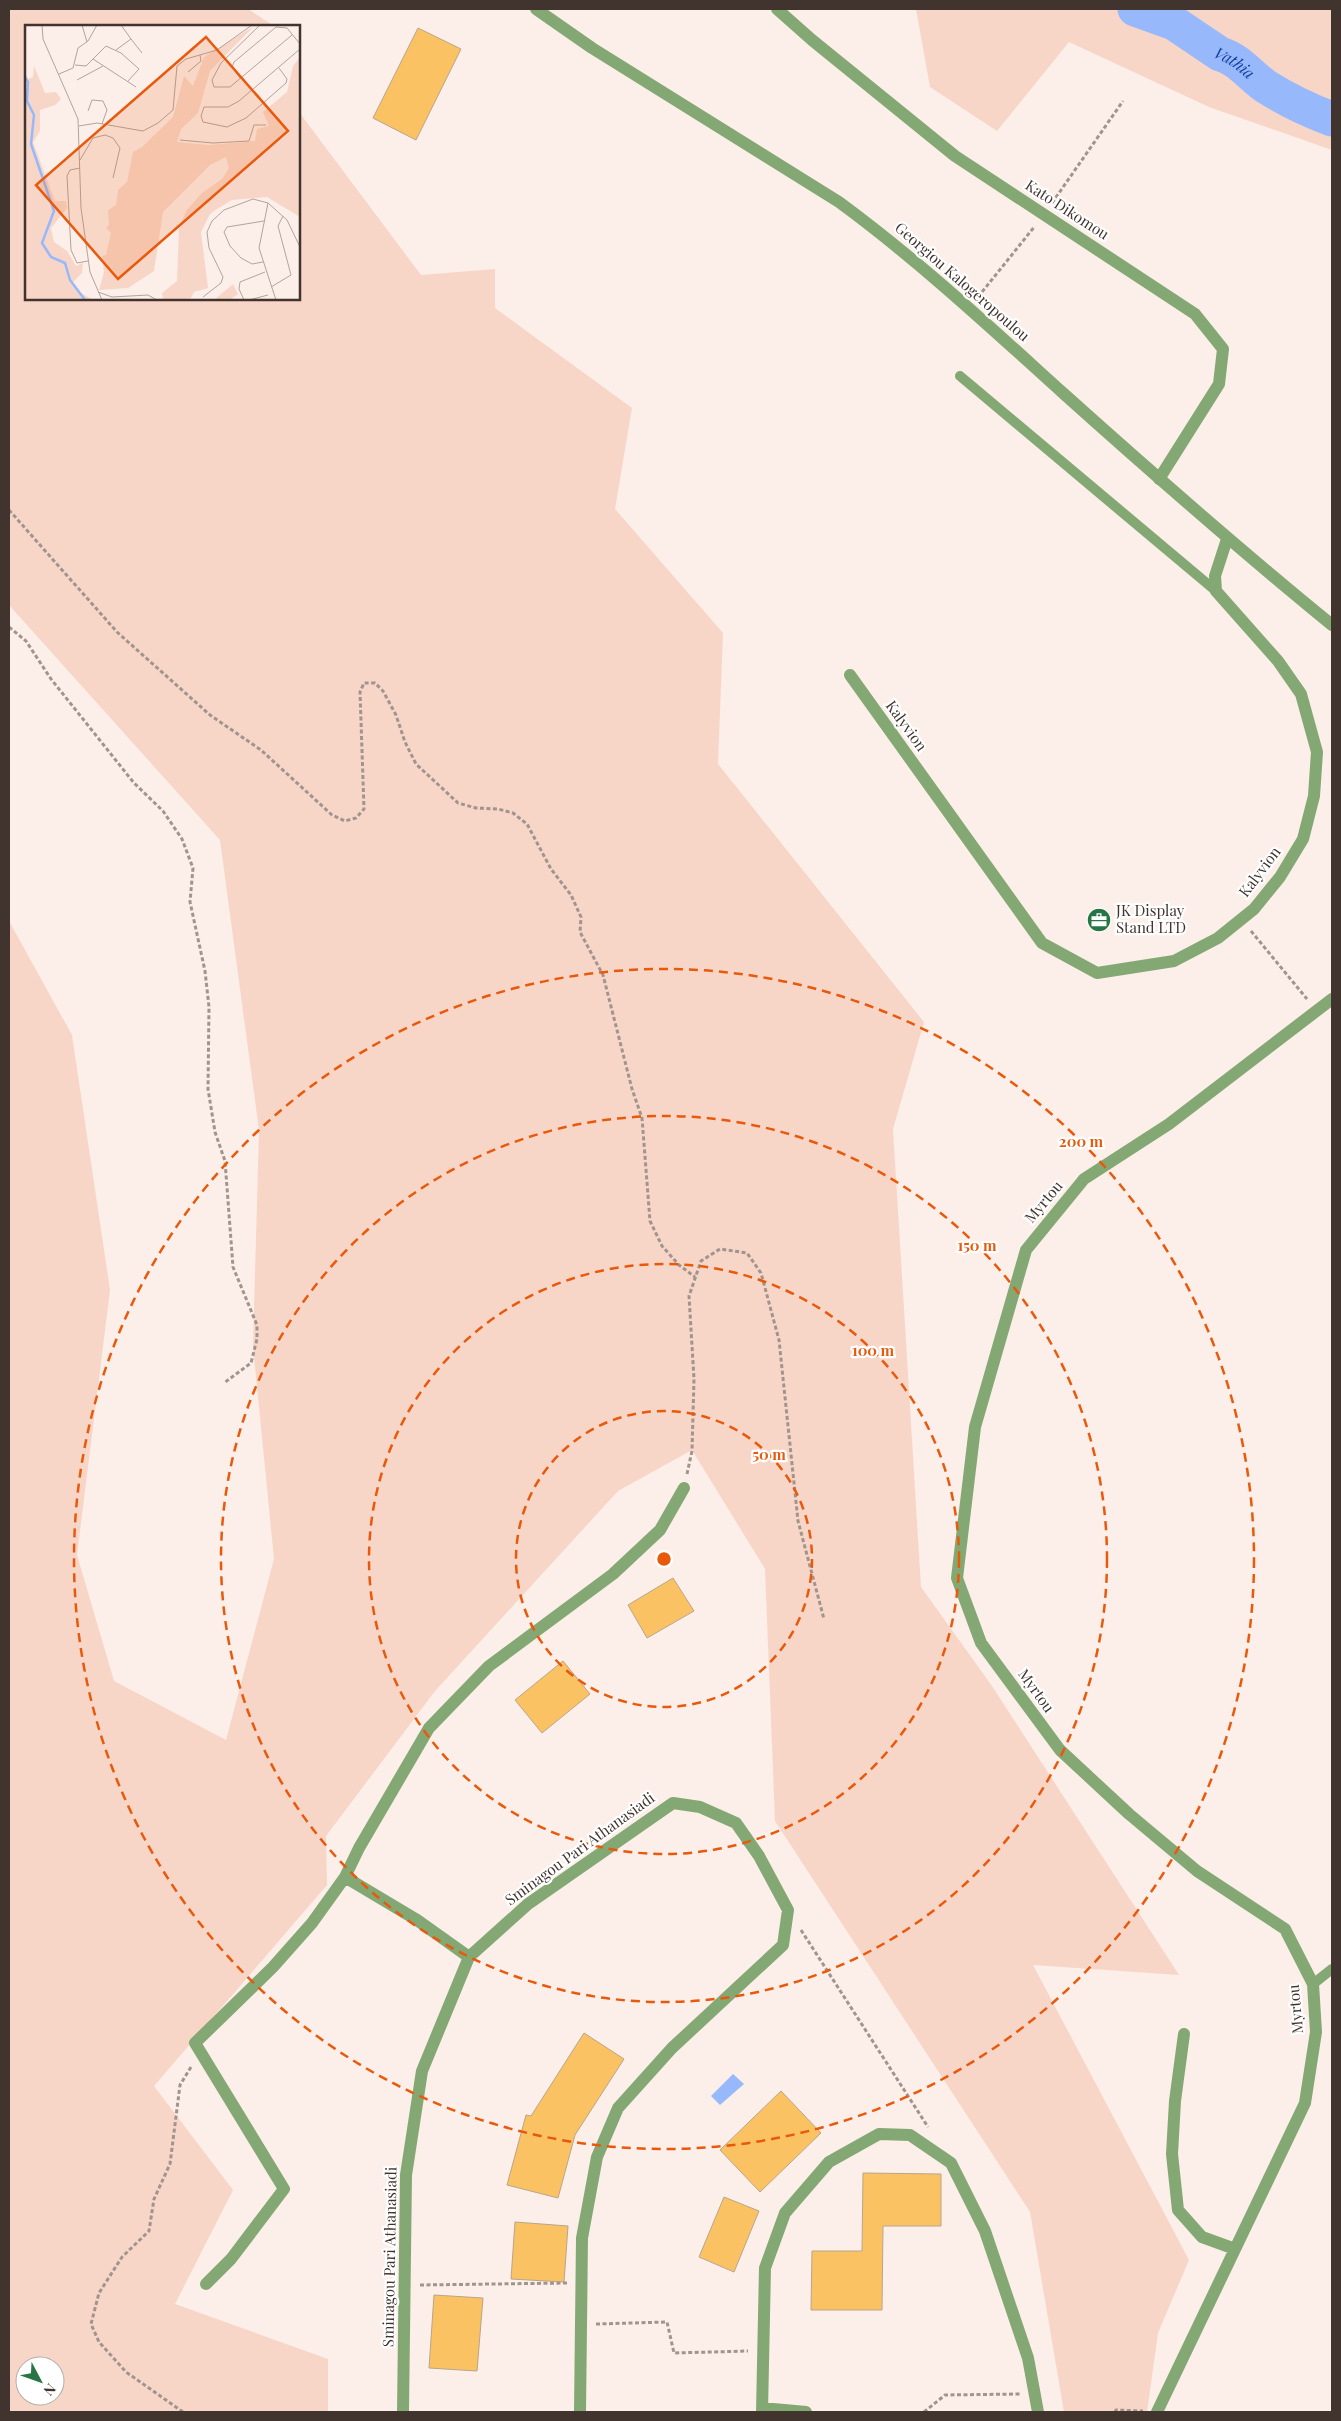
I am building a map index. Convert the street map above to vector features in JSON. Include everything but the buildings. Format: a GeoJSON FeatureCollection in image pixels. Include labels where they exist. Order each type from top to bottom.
{"type":"FeatureCollection","features":[{"type":"Feature","properties":{"kind":"street","name":"Georgiou Kalogeropoulou"},"geometry":{"type":"LineString","coordinates":[[536,9],[592,48],[839,202],[875,228],[938,281],[1227,538],[1332,625]]}},
{"type":"Feature","properties":{"kind":"street","name":"Kato Dikomou"},"geometry":{"type":"LineString","coordinates":[[777,9],[812,40],[955,156],[1194,314],[1200,321],[1222,349],[1219,384],[1160,479]]}},
{"type":"Feature","properties":{"kind":"street"},"geometry":{"type":"LineString","coordinates":[[1216,591],[1215,576],[1227,538]]}},
{"type":"Feature","properties":{"kind":"street","name":"Kalyvion"},"geometry":{"type":"LineString","coordinates":[[850,675],[1042,943],[1097,973],[1174,961],[1218,938],[1254,909],[1280,876],[1303,839],[1314,796],[1317,752],[1301,694],[1278,661],[1216,591]]}},
{"type":"Feature","properties":{"kind":"street","name":"Myrtou"},"geometry":{"type":"LineString","coordinates":[[1157,2412],[1305,2103],[1316,2032],[1313,1984],[1285,1929],[1196,1871],[1128,1814],[1060,1750],[982,1643],[957,1578],[975,1427],[1026,1250],[1084,1179],[1169,1124],[1332,999]]}},
{"type":"Feature","properties":{"kind":"street"},"geometry":{"type":"LineString","coordinates":[[206,2284],[231,2260],[284,2189],[195,2043],[273,1967],[312,1923],[345,1877],[429,1728],[489,1666],[613,1574],[640,1549],[660,1530],[684,1488]]}},
{"type":"Feature","properties":{"kind":"street","name":"Sminagou Pari Athanasiadi"},"geometry":{"type":"LineString","coordinates":[[403,2412],[406,2175],[422,2071],[469,1957],[528,1904],[673,1803],[700,1807],[736,1823],[759,1856],[788,1910]]}},
{"type":"Feature","properties":{"kind":"street"},"geometry":{"type":"LineString","coordinates":[[345,1877],[418,1920],[469,1957]]}},
{"type":"Feature","properties":{"kind":"street"},"geometry":{"type":"LineString","coordinates":[[580,2412],[582,2238],[597,2157],[618,2108],[672,2048],[783,1945],[788,1910]]}},
{"type":"Feature","properties":{"kind":"street"},"geometry":{"type":"LineString","coordinates":[[1184,2034],[1175,2102],[1172,2154],[1178,2210],[1202,2237],[1235,2249]]}},
{"type":"Feature","properties":{"kind":"street"},"geometry":{"type":"LineString","coordinates":[[806,2412],[762,2410],[765,2268],[785,2213],[829,2162],[879,2134],[910,2135],[952,2163],[985,2231],[1028,2358],[1038,2412]]}},
{"type":"Feature","properties":{"kind":"lane"},"geometry":{"type":"LineString","coordinates":[[960,376],[1216,591]]}},
{"type":"Feature","properties":{"kind":"lane"},"geometry":{"type":"LineString","coordinates":[[1313,1984],[1332,1969]]}},
{"type":"Feature","properties":{"kind":"path"},"geometry":{"type":"LineString","coordinates":[[9,510],[117,632],[210,714],[261,750],[332,815],[345,821],[356,818],[364,809],[360,692],[364,683],[374,683],[383,691],[396,715],[405,742],[416,764],[442,790],[458,802],[476,808],[498,808],[513,813],[527,824],[551,869],[571,895],[581,917],[580,932],[603,975],[632,1089],[642,1118],[650,1221],[662,1246],[679,1265],[695,1277]]}},
{"type":"Feature","properties":{"kind":"path"},"geometry":{"type":"LineString","coordinates":[[9,627],[26,641],[51,679],[134,783],[163,811],[182,839],[193,868],[190,902],[205,971],[209,1007],[208,1089],[215,1132],[225,1161],[233,1268],[257,1325],[257,1339],[251,1363],[224,1383]]}},
{"type":"Feature","properties":{"kind":"path"},"geometry":{"type":"LineString","coordinates":[[1241,919],[1302,992]]}},
{"type":"Feature","properties":{"kind":"path"},"geometry":{"type":"LineString","coordinates":[[684,1488],[692,1451],[694,1379],[689,1296],[701,1261],[720,1249],[747,1253],[762,1273],[779,1340],[798,1521],[824,1618]]}},
{"type":"Feature","properties":{"kind":"path"},"geometry":{"type":"LineString","coordinates":[[788,1910],[930,2130]]}},
{"type":"Feature","properties":{"kind":"path"},"geometry":{"type":"LineString","coordinates":[[183,2412],[126,2372],[99,2342],[91,2324],[99,2293],[122,2257],[149,2231],[154,2199],[170,2164],[180,2085],[200,2051]]}},
{"type":"Feature","properties":{"kind":"path"},"geometry":{"type":"LineString","coordinates":[[405,2285],[581,2283]]}},
{"type":"Feature","properties":{"kind":"path"},"geometry":{"type":"LineString","coordinates":[[581,2325],[667,2322],[674,2353],[763,2350]]}},
{"type":"Feature","properties":{"kind":"path"},"geometry":{"type":"LineString","coordinates":[[924,2412],[945,2395],[1036,2394]]}},
{"type":"Feature","properties":{"kind":"path"},"geometry":{"type":"LineString","coordinates":[[1115,2412],[1116,2410],[1157,2412]]}},
{"type":"Feature","properties":{"kind":"shaded area"},"geometry":{"type":"Polygon","coordinates":[[[9,9],[248,9],[272,25],[25,25],[25,300],[300,300],[300,113],[421,275],[495,269],[495,308],[632,408],[615,509],[723,633],[718,764],[924,1022],[893,1129],[921,1587],[992,1686],[1179,1975],[1033,1965],[1189,2260],[1158,2333],[1147,2412],[1064,2412],[1030,2212],[775,1821],[765,1569],[692,1450],[618,1491],[435,1691],[326,1836],[327,1885],[154,2086],[233,2190],[175,2304],[328,2359],[328,2412],[9,2412],[9,921],[72,1035],[110,1290],[77,1555],[114,1681],[226,1740],[274,1559],[253,1346],[259,1130],[220,840],[9,605],[9,9]]]}},
{"type":"Feature","properties":{"kind":"shaded area"},"geometry":{"type":"Polygon","coordinates":[[[916,9],[1332,9],[1332,150],[1209,107],[1069,42],[997,131],[930,87],[916,9]]]}},
{"type":"Feature","properties":{"kind":"water"},"geometry":{"type":"Polygon","coordinates":[[[733,2074],[744,2084],[720,2105],[711,2096],[733,2074]]]}},
{"type":"Feature","properties":{"kind":"waterway","name":"Vathia"},"geometry":{"type":"LineString","coordinates":[[1135,9],[1174,23],[1220,54],[1238,63],[1259,82],[1273,91],[1332,119]]}},
{"type":"Feature","properties":{"kind":"place","name":"JK Display Stand LTD"},"geometry":{"type":"Point","coordinates":[1099,920]}}]}
